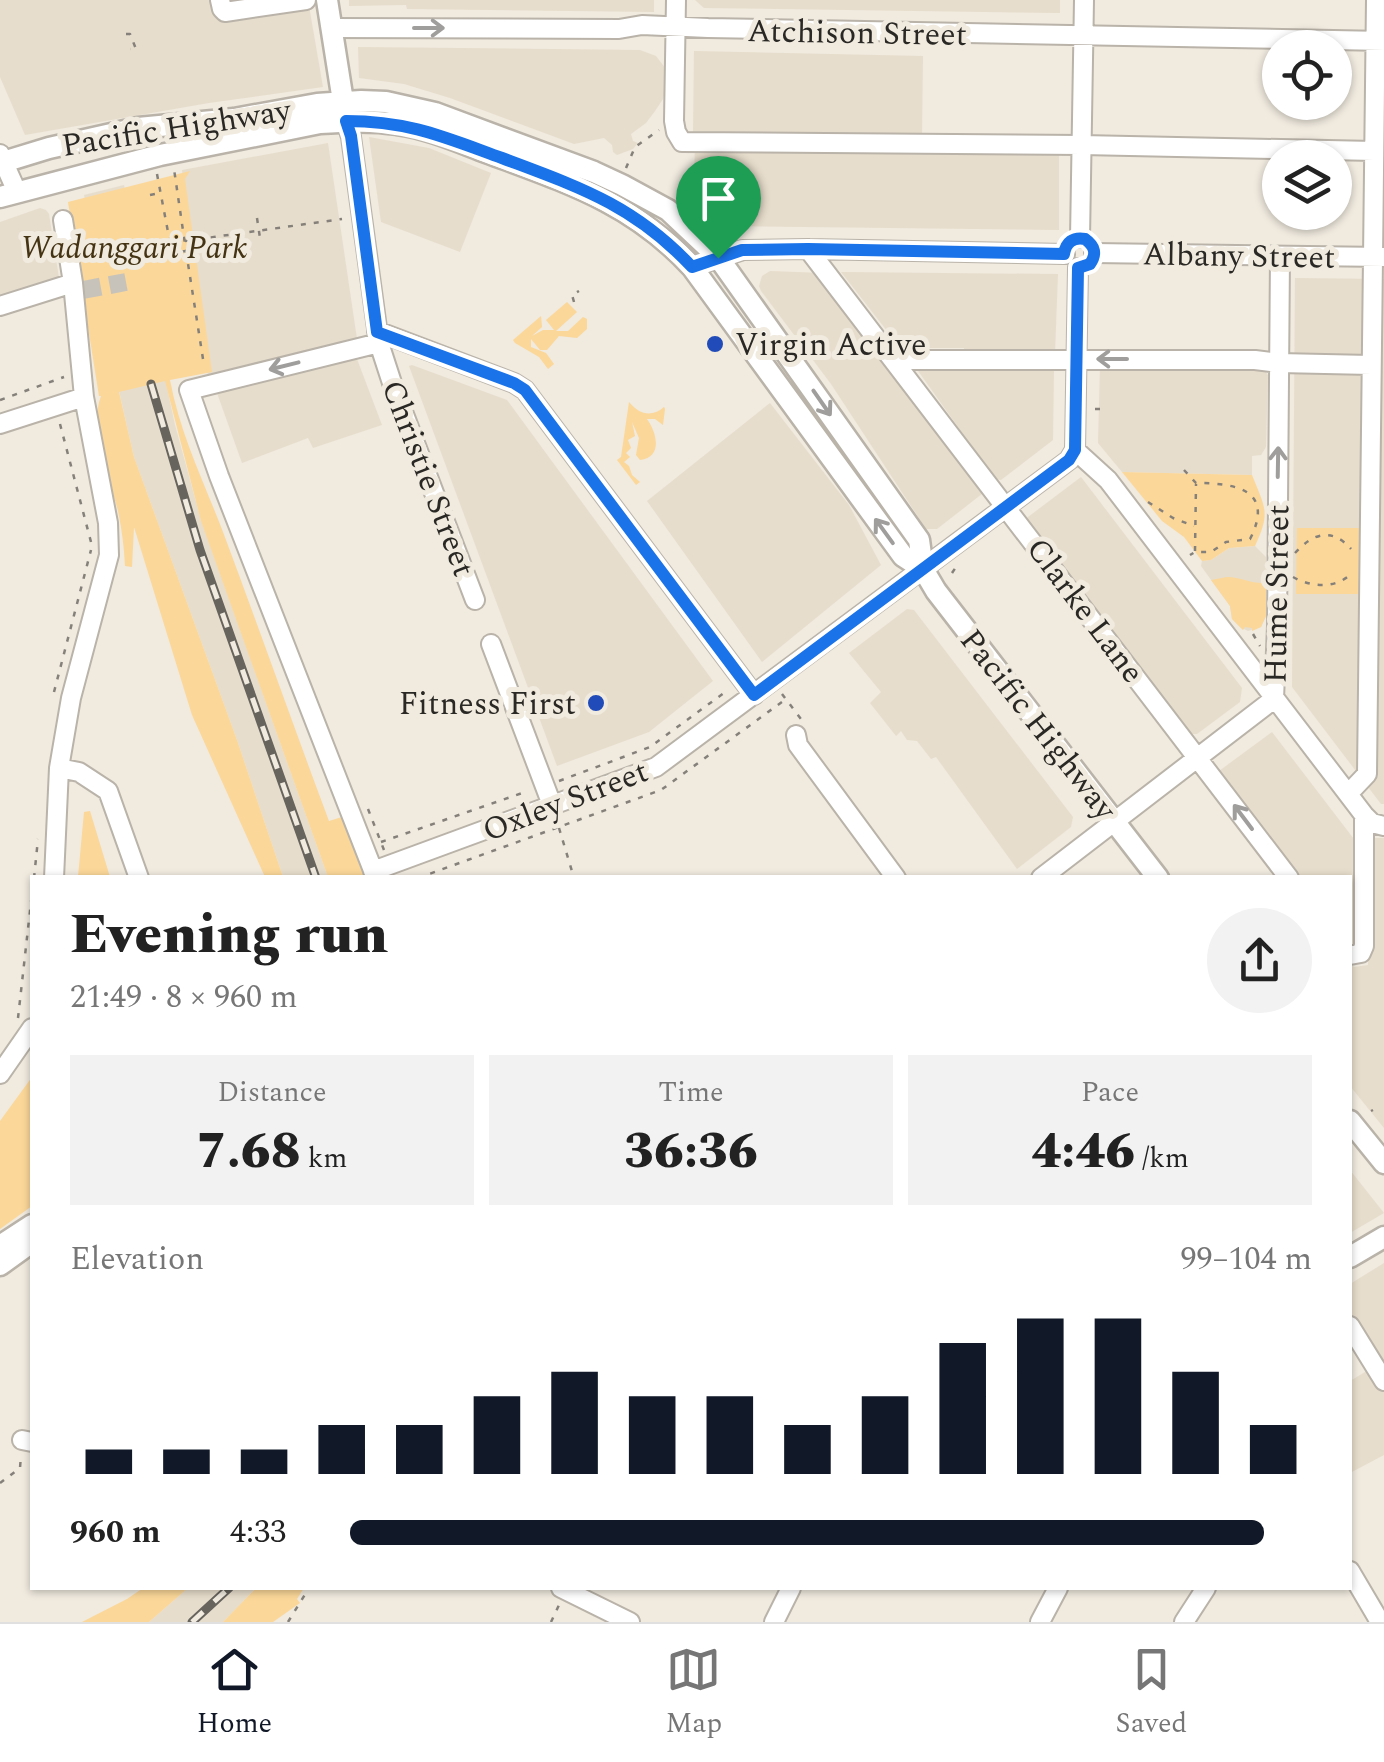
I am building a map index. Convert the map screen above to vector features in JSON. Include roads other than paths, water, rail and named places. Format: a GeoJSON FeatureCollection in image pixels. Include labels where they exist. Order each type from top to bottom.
{"type":"FeatureCollection","features":[{"type":"Feature","properties":{"kind":"main road","name":"Christie Street"},"geometry":{"type":"LineString","coordinates":[[326,0],[344,111]]}},
{"type":"Feature","properties":{"kind":"main road","name":"Pacific Highway"},"geometry":{"type":"LineString","coordinates":[[8,194],[160,155],[320,123],[344,111],[386,102],[421,108],[594,172],[668,210],[718,258],[919,540],[923,568],[936,591],[1156,875]]}},
{"type":"Feature","properties":{"kind":"main road","name":"Pacific Highway"},"geometry":{"type":"LineString","coordinates":[[1,160],[138,128],[211,122],[317,104],[372,121],[416,127],[574,184],[648,226],[692,267],[902,556],[923,568]]}},
{"type":"Feature","properties":{"kind":"main road"},"geometry":{"type":"LineString","coordinates":[[1352,1123],[1384,1163]]}},
{"type":"Feature","properties":{"kind":"main road"},"geometry":{"type":"LineString","coordinates":[[0,1246],[30,1226]]}},
{"type":"Feature","properties":{"kind":"main road"},"geometry":{"type":"LineString","coordinates":[[1352,1257],[1384,1237]]}},
{"type":"Feature","properties":{"kind":"main road"},"geometry":{"type":"LineString","coordinates":[[0,1265],[30,1243]]}},
{"type":"Feature","properties":{"kind":"street"},"geometry":{"type":"LineString","coordinates":[[220,0],[226,12],[306,0]]}},
{"type":"Feature","properties":{"kind":"street"},"geometry":{"type":"LineString","coordinates":[[676,0],[674,121],[676,132],[692,142],[1374,150]]}},
{"type":"Feature","properties":{"kind":"street"},"geometry":{"type":"LineString","coordinates":[[1080,238],[1084,0]]}},
{"type":"Feature","properties":{"kind":"street"},"geometry":{"type":"LineString","coordinates":[[1348,794],[1367,774],[1362,566],[1379,257],[1374,150],[1380,41],[1376,0]]}},
{"type":"Feature","properties":{"kind":"street","name":"Atchison Street"},"geometry":{"type":"LineString","coordinates":[[331,28],[618,29],[676,25],[1380,41]]}},
{"type":"Feature","properties":{"kind":"street","name":"Christie Street"},"geometry":{"type":"LineString","coordinates":[[344,111],[351,136],[378,337],[475,600]]}},
{"type":"Feature","properties":{"kind":"street"},"geometry":{"type":"LineString","coordinates":[[1,160],[8,194]]}},
{"type":"Feature","properties":{"kind":"street"},"geometry":{"type":"LineString","coordinates":[[54,875],[59,768],[71,698],[108,554],[108,523],[84,397],[63,220]]}},
{"type":"Feature","properties":{"kind":"street"},"geometry":{"type":"LineString","coordinates":[[1080,238],[1090,242],[1094,253],[1090,264],[1078,268],[1069,264],[1064,254],[1068,243],[1080,238]]}},
{"type":"Feature","properties":{"kind":"street","name":"Clarke Lane"},"geometry":{"type":"LineString","coordinates":[[808,249],[1286,875]]}},
{"type":"Feature","properties":{"kind":"street"},"geometry":{"type":"LineString","coordinates":[[692,267],[742,250],[1064,254]]}},
{"type":"Feature","properties":{"kind":"street","name":"Albany Street"},"geometry":{"type":"LineString","coordinates":[[1094,253],[1379,257]]}},
{"type":"Feature","properties":{"kind":"street","name":"Hume Street"},"geometry":{"type":"LineString","coordinates":[[1045,875],[1274,699],[1280,256]]}},
{"type":"Feature","properties":{"kind":"street"},"geometry":{"type":"LineString","coordinates":[[1078,268],[1075,450],[1108,480],[1364,815],[1372,823],[1384,826]]}},
{"type":"Feature","properties":{"kind":"street"},"geometry":{"type":"LineString","coordinates":[[0,306],[71,288]]}},
{"type":"Feature","properties":{"kind":"street"},"geometry":{"type":"LineString","coordinates":[[380,871],[219,476],[189,390],[378,337],[514,383],[525,390],[754,695]]}},
{"type":"Feature","properties":{"kind":"street"},"geometry":{"type":"LineString","coordinates":[[895,360],[1254,360],[1372,365]]}},
{"type":"Feature","properties":{"kind":"street"},"geometry":{"type":"LineString","coordinates":[[0,424],[84,397]]}},
{"type":"Feature","properties":{"kind":"street","name":"Oxley Street"},"geometry":{"type":"LineString","coordinates":[[380,871],[656,767],[1069,460],[1075,450]]}},
{"type":"Feature","properties":{"kind":"street"},"geometry":{"type":"LineString","coordinates":[[492,644],[552,806]]}},
{"type":"Feature","properties":{"kind":"street"},"geometry":{"type":"LineString","coordinates":[[799,728],[798,745],[894,875]]}},
{"type":"Feature","properties":{"kind":"street"},"geometry":{"type":"LineString","coordinates":[[59,768],[79,772],[108,791],[137,875]]}},
{"type":"Feature","properties":{"kind":"street"},"geometry":{"type":"LineString","coordinates":[[1352,955],[1361,954],[1364,946],[1364,815]]}},
{"type":"Feature","properties":{"kind":"street"},"geometry":{"type":"LineString","coordinates":[[0,1074],[30,1031]]}},
{"type":"Feature","properties":{"kind":"street"},"geometry":{"type":"LineString","coordinates":[[1352,1329],[1384,1382]]}},
{"type":"Feature","properties":{"kind":"street"},"geometry":{"type":"LineString","coordinates":[[1352,1575],[1380,1622]]}},
{"type":"Feature","properties":{"kind":"street"},"geometry":{"type":"LineString","coordinates":[[565,1590],[630,1622]]}},
{"type":"Feature","properties":{"kind":"street"},"geometry":{"type":"LineString","coordinates":[[774,1622],[790,1590]]}},
{"type":"Feature","properties":{"kind":"street"},"geometry":{"type":"LineString","coordinates":[[1040,1622],[1057,1590]]}},
{"type":"Feature","properties":{"kind":"street"},"geometry":{"type":"LineString","coordinates":[[1184,1622],[1205,1590]]}},
{"type":"Feature","properties":{"kind":"tunnel"},"geometry":{"type":"LineString","coordinates":[[83,290],[126,282]]}},
{"type":"Feature","properties":{"kind":"railway"},"geometry":{"type":"LineString","coordinates":[[151,384],[200,550],[315,875]]}},
{"type":"Feature","properties":{"kind":"railway"},"geometry":{"type":"LineString","coordinates":[[192,1622],[227,1590]]}},
{"type":"Feature","properties":{"kind":"place","name":"Virgin Active"},"geometry":{"type":"Point","coordinates":[715,344]}},
{"type":"Feature","properties":{"kind":"place","name":"Fitness First"},"geometry":{"type":"Point","coordinates":[596,703]}},
{"type":"Feature","properties":{"kind":"park label","name":"Wadanggari Park"},"geometry":{"type":"Point","coordinates":[134,247]}}]}
